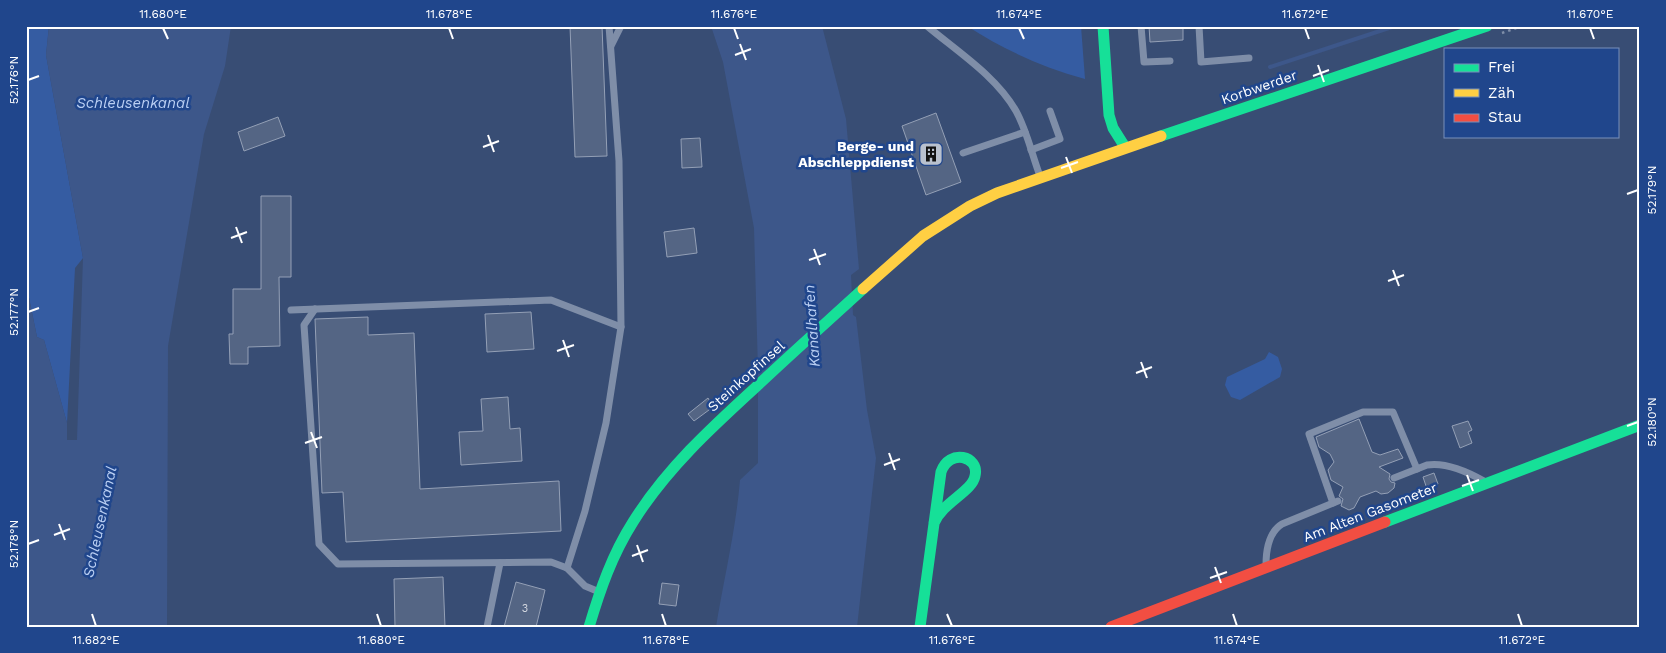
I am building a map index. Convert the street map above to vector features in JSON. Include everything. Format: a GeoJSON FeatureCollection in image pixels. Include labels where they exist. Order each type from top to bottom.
{"type":"FeatureCollection","features":[{"type":"Feature","properties":{"kind":"street"},"geometry":{"type":"LineString","coordinates":[[1103,26],[1109,114],[1113,128],[1126,147]]}},
{"type":"Feature","properties":{"kind":"street","name":"Korbwerder"},"geometry":{"type":"LineString","coordinates":[[1126,147],[1487,26]]}},
{"type":"Feature","properties":{"kind":"street","name":"Steinkopfinsel"},"geometry":{"type":"LineString","coordinates":[[590,627],[599,592],[610,564],[623,537],[655,487],[690,448],[889,265],[923,236],[959,213],[997,193],[1126,147]]}},
{"type":"Feature","properties":{"kind":"street","name":"Am Alten Gasometer"},"geometry":{"type":"LineString","coordinates":[[1111,627],[1640,425]]}},
{"type":"Feature","properties":{"kind":"street"},"geometry":{"type":"LineString","coordinates":[[920,627],[934,523],[943,466],[945,462],[954,456],[968,458],[974,468],[975,477],[973,482],[969,488],[941,510],[934,523]]}},
{"type":"Feature","properties":{"kind":"lane"},"geometry":{"type":"LineString","coordinates":[[566,568],[585,510],[606,423],[621,327],[619,162],[609,26]]}},
{"type":"Feature","properties":{"kind":"lane"},"geometry":{"type":"LineString","coordinates":[[610,47],[621,26]]}},
{"type":"Feature","properties":{"kind":"lane"},"geometry":{"type":"LineString","coordinates":[[927,26],[974,64],[996,85],[1013,106],[1025,132],[1041,177]]}},
{"type":"Feature","properties":{"kind":"lane"},"geometry":{"type":"LineString","coordinates":[[1141,26],[1144,62],[1170,61]]}},
{"type":"Feature","properties":{"kind":"lane"},"geometry":{"type":"LineString","coordinates":[[1199,26],[1201,62],[1249,58]]}},
{"type":"Feature","properties":{"kind":"lane"},"geometry":{"type":"LineString","coordinates":[[1031,150],[1060,139],[1050,111]]}},
{"type":"Feature","properties":{"kind":"lane"},"geometry":{"type":"LineString","coordinates":[[963,153],[1025,132]]}},
{"type":"Feature","properties":{"kind":"lane"},"geometry":{"type":"LineString","coordinates":[[291,310],[551,300],[621,327]]}},
{"type":"Feature","properties":{"kind":"lane"},"geometry":{"type":"LineString","coordinates":[[315,309],[304,325],[319,544],[338,564],[551,562],[566,568],[585,586],[599,592]]}},
{"type":"Feature","properties":{"kind":"lane"},"geometry":{"type":"LineString","coordinates":[[1266,568],[1269,544],[1276,528],[1336,502],[1309,434],[1363,412],[1393,412],[1417,469]]}},
{"type":"Feature","properties":{"kind":"lane"},"geometry":{"type":"LineString","coordinates":[[1394,478],[1427,465],[1435,464],[1456,469],[1488,483]]}},
{"type":"Feature","properties":{"kind":"lane"},"geometry":{"type":"LineString","coordinates":[[487,627],[500,563]]}},
{"type":"Feature","properties":{"kind":"shaded area"},"geometry":{"type":"Polygon","coordinates":[[[26,26],[49,26],[46,55],[83,258],[75,268],[67,423],[44,340],[37,337],[26,283],[26,26]]]}},
{"type":"Feature","properties":{"kind":"shaded area"},"geometry":{"type":"Polygon","coordinates":[[[967,26],[1081,26],[1085,79],[1024,57],[995,43],[967,26]]]}},
{"type":"Feature","properties":{"kind":"shaded area"},"geometry":{"type":"Polygon","coordinates":[[[1269,352],[1278,357],[1282,369],[1280,377],[1240,400],[1231,397],[1225,385],[1227,377],[1265,359],[1269,352]]]}},
{"type":"Feature","properties":{"kind":"water","name":"Schleusenkanal"},"geometry":{"type":"Polygon","coordinates":[[[49,26],[231,26],[225,66],[204,134],[168,346],[167,627],[26,627],[26,283],[37,337],[44,340],[67,423],[67,440],[77,440],[83,258],[46,55],[49,26]]]}},
{"type":"Feature","properties":{"kind":"water","name":"Kanalhafen"},"geometry":{"type":"Polygon","coordinates":[[[711,26],[822,26],[846,119],[859,269],[851,275],[853,315],[856,317],[867,410],[876,458],[857,627],[716,627],[733,535],[740,480],[758,463],[758,370],[754,228],[723,62],[711,26]]]}},
{"type":"Feature","properties":{"kind":"building"},"geometry":{"type":"Polygon","coordinates":[[[570,26],[602,26],[607,156],[575,157],[570,26]]]}},
{"type":"Feature","properties":{"kind":"building"},"geometry":{"type":"Polygon","coordinates":[[[1149,26],[1183,26],[1183,40],[1150,42],[1149,26]]]}},
{"type":"Feature","properties":{"kind":"building","name":"Berge- und Abschleppdienst"},"geometry":{"type":"Polygon","coordinates":[[[936,113],[961,182],[926,195],[902,126],[936,113]]]}},
{"type":"Feature","properties":{"kind":"building"},"geometry":{"type":"Polygon","coordinates":[[[278,117],[285,136],[244,151],[238,132],[278,117]]]}},
{"type":"Feature","properties":{"kind":"building"},"geometry":{"type":"Polygon","coordinates":[[[700,138],[702,167],[682,168],[681,139],[700,138]]]}},
{"type":"Feature","properties":{"kind":"building"},"geometry":{"type":"Polygon","coordinates":[[[261,196],[291,196],[291,277],[279,277],[280,346],[248,347],[248,364],[230,364],[229,334],[233,334],[233,289],[261,289],[261,196]]]}},
{"type":"Feature","properties":{"kind":"building"},"geometry":{"type":"Polygon","coordinates":[[[694,228],[697,253],[667,257],[664,232],[694,228]]]}},
{"type":"Feature","properties":{"kind":"building"},"geometry":{"type":"Polygon","coordinates":[[[531,312],[534,349],[487,352],[485,314],[531,312]]]}},
{"type":"Feature","properties":{"kind":"building"},"geometry":{"type":"Polygon","coordinates":[[[368,317],[368,335],[414,333],[420,489],[559,481],[561,531],[346,542],[343,492],[322,493],[315,319],[368,317]]]}},
{"type":"Feature","properties":{"kind":"building"},"geometry":{"type":"Polygon","coordinates":[[[508,397],[510,429],[520,428],[522,461],[461,465],[459,432],[483,431],[481,399],[508,397]]]}},
{"type":"Feature","properties":{"kind":"building"},"geometry":{"type":"Polygon","coordinates":[[[708,398],[713,407],[694,421],[688,414],[708,398]]]}},
{"type":"Feature","properties":{"kind":"building"},"geometry":{"type":"Polygon","coordinates":[[[1359,419],[1372,452],[1380,455],[1398,449],[1403,458],[1379,467],[1390,474],[1389,479],[1395,483],[1394,488],[1388,493],[1381,494],[1376,491],[1360,497],[1354,508],[1349,510],[1341,506],[1343,499],[1339,496],[1343,487],[1331,480],[1328,470],[1334,462],[1330,454],[1319,447],[1316,437],[1359,419]]]}},
{"type":"Feature","properties":{"kind":"building"},"geometry":{"type":"Polygon","coordinates":[[[1468,421],[1472,430],[1468,432],[1472,443],[1460,448],[1452,426],[1468,421]]]}},
{"type":"Feature","properties":{"kind":"building"},"geometry":{"type":"Polygon","coordinates":[[[1434,473],[1438,484],[1427,489],[1423,477],[1434,473]]]}},
{"type":"Feature","properties":{"kind":"building"},"geometry":{"type":"Polygon","coordinates":[[[443,577],[445,627],[395,627],[394,579],[443,577]]]}},
{"type":"Feature","properties":{"kind":"building"},"geometry":{"type":"Polygon","coordinates":[[[516,582],[545,590],[536,627],[504,627],[516,582]]]}},
{"type":"Feature","properties":{"kind":"building"},"geometry":{"type":"Polygon","coordinates":[[[662,583],[679,585],[676,606],[659,604],[662,583]]]}},
{"type":"Feature","properties":{"kind":"waterway"},"geometry":{"type":"LineString","coordinates":[[1270,67],[1395,26]]}},
{"type":"Feature","properties":{"kind":"traffic: fast"},"geometry":{"type":"LineString","coordinates":[[1103,26],[1109,115],[1113,128],[1125,147]]}},
{"type":"Feature","properties":{"kind":"traffic: fast"},"geometry":{"type":"LineString","coordinates":[[1161,136],[1487,26]]}},
{"type":"Feature","properties":{"kind":"traffic: fast"},"geometry":{"type":"LineString","coordinates":[[589,627],[602,586],[619,547],[633,522],[660,484],[690,450],[723,418],[863,289]]}},
{"type":"Feature","properties":{"kind":"traffic: fast"},"geometry":{"type":"LineString","coordinates":[[1385,522],[1640,425]]}},
{"type":"Feature","properties":{"kind":"traffic: fast"},"geometry":{"type":"LineString","coordinates":[[920,627],[941,472],[945,464],[950,460],[957,457],[969,460],[975,469],[973,482],[944,509],[938,516],[934,523]]}},
{"type":"Feature","properties":{"kind":"traffic: slow"},"geometry":{"type":"LineString","coordinates":[[863,289],[923,236],[970,206],[997,193],[1161,136]]}},
{"type":"Feature","properties":{"kind":"traffic: jam"},"geometry":{"type":"LineString","coordinates":[[1111,627],[1385,522]]}},
{"type":"Feature","properties":{"kind":"place","name":"Berge- und Abschleppdienst"},"geometry":{"type":"Point","coordinates":[931,154]}}]}
